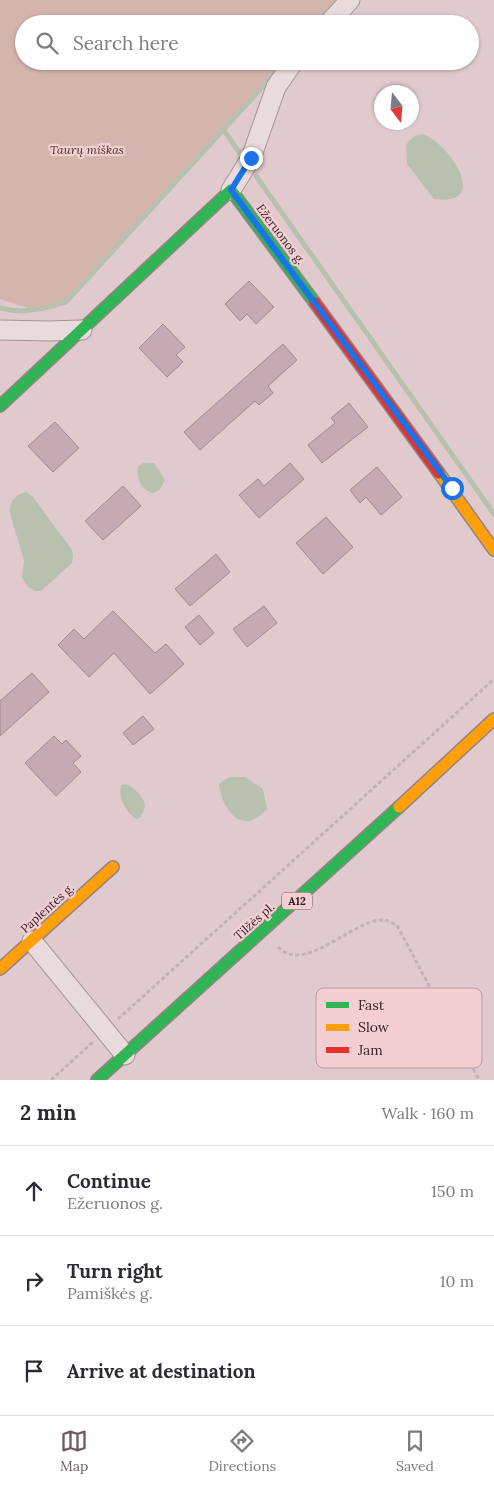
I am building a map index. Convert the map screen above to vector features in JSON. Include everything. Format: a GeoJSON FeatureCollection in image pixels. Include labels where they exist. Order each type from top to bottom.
{"type":"FeatureCollection","features":[{"type":"Feature","properties":{"kind":"main road"},"geometry":{"type":"LineString","coordinates":[[0,406],[231,190]]}},
{"type":"Feature","properties":{"kind":"main road","name":"Ežeruonos g."},"geometry":{"type":"LineString","coordinates":[[231,190],[452,488],[494,550]]}},
{"type":"Feature","properties":{"kind":"main road","name":"Tilžės pl."},"geometry":{"type":"LineString","coordinates":[[98,1080],[494,719]]}},
{"type":"Feature","properties":{"kind":"main road","name":"Paplentės g."},"geometry":{"type":"LineString","coordinates":[[0,969],[113,867]]}},
{"type":"Feature","properties":{"kind":"street"},"geometry":{"type":"LineString","coordinates":[[336,15],[350,0]]}},
{"type":"Feature","properties":{"kind":"street"},"geometry":{"type":"LineString","coordinates":[[231,190],[251,158],[276,87],[288,70]]}},
{"type":"Feature","properties":{"kind":"street"},"geometry":{"type":"LineString","coordinates":[[0,330],[82,330]]}},
{"type":"Feature","properties":{"kind":"street"},"geometry":{"type":"LineString","coordinates":[[32,941],[126,1055]]}},
{"type":"Feature","properties":{"kind":"path"},"geometry":{"type":"LineString","coordinates":[[51,1080],[494,679]]}},
{"type":"Feature","properties":{"kind":"path"},"geometry":{"type":"LineString","coordinates":[[263,931],[281,950],[290,954],[302,954],[321,948],[366,924],[388,920],[398,927],[430,988]]}},
{"type":"Feature","properties":{"kind":"path"},"geometry":{"type":"LineString","coordinates":[[472,1068],[478,1080]]}},
{"type":"Feature","properties":{"kind":"green space","name":"Taurų miškas"},"geometry":{"type":"Polygon","coordinates":[[[0,0],[341,0],[327,15],[15,15],[15,70],[277,70],[66,302],[34,310],[0,299],[0,0]]]}},
{"type":"Feature","properties":{"kind":"shaded area"},"geometry":{"type":"Polygon","coordinates":[[[423,134],[444,149],[460,173],[463,184],[460,193],[451,199],[434,199],[407,164],[406,145],[413,137],[423,134]]]}},
{"type":"Feature","properties":{"kind":"shaded area"},"geometry":{"type":"Polygon","coordinates":[[[143,463],[154,463],[165,480],[159,491],[152,493],[140,483],[138,467],[143,463]]]}},
{"type":"Feature","properties":{"kind":"shaded area"},"geometry":{"type":"Polygon","coordinates":[[[26,492],[33,497],[72,550],[72,563],[41,591],[35,591],[27,586],[22,577],[24,560],[10,514],[10,506],[13,500],[18,495],[26,492]]]}},
{"type":"Feature","properties":{"kind":"shaded area"},"geometry":{"type":"Polygon","coordinates":[[[230,777],[245,777],[263,789],[267,809],[250,821],[242,821],[235,817],[224,803],[219,784],[230,777]]]}},
{"type":"Feature","properties":{"kind":"shaded area"},"geometry":{"type":"Polygon","coordinates":[[[125,784],[138,792],[143,799],[145,805],[140,818],[136,819],[132,816],[123,804],[120,790],[121,785],[125,784]]]}},
{"type":"Feature","properties":{"kind":"building"},"geometry":{"type":"Polygon","coordinates":[[[249,281],[274,307],[256,324],[247,314],[240,321],[225,304],[249,281]]]}},
{"type":"Feature","properties":{"kind":"building"},"geometry":{"type":"Polygon","coordinates":[[[163,324],[185,347],[176,355],[183,362],[167,377],[139,348],[163,324]]]}},
{"type":"Feature","properties":{"kind":"building"},"geometry":{"type":"Polygon","coordinates":[[[283,344],[297,360],[268,386],[273,393],[259,405],[255,401],[200,450],[184,432],[283,344]]]}},
{"type":"Feature","properties":{"kind":"building"},"geometry":{"type":"Polygon","coordinates":[[[349,403],[368,427],[322,463],[308,445],[335,423],[331,418],[349,403]]]}},
{"type":"Feature","properties":{"kind":"building"},"geometry":{"type":"Polygon","coordinates":[[[55,422],[79,448],[53,472],[28,446],[55,422]]]}},
{"type":"Feature","properties":{"kind":"building"},"geometry":{"type":"Polygon","coordinates":[[[290,463],[304,479],[259,518],[239,495],[258,479],[264,486],[290,463]]]}},
{"type":"Feature","properties":{"kind":"building"},"geometry":{"type":"Polygon","coordinates":[[[377,467],[402,497],[381,515],[366,497],[360,503],[350,490],[377,467]]]}},
{"type":"Feature","properties":{"kind":"building"},"geometry":{"type":"Polygon","coordinates":[[[123,486],[141,506],[103,540],[85,521],[123,486]]]}},
{"type":"Feature","properties":{"kind":"building"},"geometry":{"type":"Polygon","coordinates":[[[326,517],[353,547],[323,574],[296,543],[326,517]]]}},
{"type":"Feature","properties":{"kind":"building"},"geometry":{"type":"Polygon","coordinates":[[[216,554],[230,572],[190,606],[175,589],[216,554]]]}},
{"type":"Feature","properties":{"kind":"building"},"geometry":{"type":"Polygon","coordinates":[[[264,606],[277,623],[247,647],[233,629],[264,606]]]}},
{"type":"Feature","properties":{"kind":"building"},"geometry":{"type":"Polygon","coordinates":[[[113,611],[155,653],[166,644],[184,664],[150,694],[114,653],[89,677],[58,645],[74,629],[84,639],[113,611]]]}},
{"type":"Feature","properties":{"kind":"building"},"geometry":{"type":"Polygon","coordinates":[[[199,615],[214,633],[200,645],[185,627],[199,615]]]}},
{"type":"Feature","properties":{"kind":"building"},"geometry":{"type":"Polygon","coordinates":[[[32,673],[49,692],[0,736],[0,701],[32,673]]]}},
{"type":"Feature","properties":{"kind":"building"},"geometry":{"type":"Polygon","coordinates":[[[143,716],[154,729],[133,745],[123,733],[143,716]]]}},
{"type":"Feature","properties":{"kind":"building"},"geometry":{"type":"Polygon","coordinates":[[[54,736],[62,744],[66,740],[81,756],[73,763],[81,772],[56,796],[25,763],[54,736]]]}},
{"type":"Feature","properties":{"kind":"waterway"},"geometry":{"type":"LineString","coordinates":[[0,308],[16,311],[33,310],[66,302],[277,71]]}},
{"type":"Feature","properties":{"kind":"waterway"},"geometry":{"type":"LineString","coordinates":[[223,129],[239,152]]}},
{"type":"Feature","properties":{"kind":"waterway"},"geometry":{"type":"LineString","coordinates":[[256,176],[494,514]]}},
{"type":"Feature","properties":{"kind":"traffic: fast"},"geometry":{"type":"LineString","coordinates":[[0,406],[231,190],[315,303]]}},
{"type":"Feature","properties":{"kind":"traffic: fast"},"geometry":{"type":"LineString","coordinates":[[97,1080],[399,807]]}},
{"type":"Feature","properties":{"kind":"traffic: slow"},"geometry":{"type":"LineString","coordinates":[[439,473],[494,550]]}},
{"type":"Feature","properties":{"kind":"traffic: slow"},"geometry":{"type":"LineString","coordinates":[[399,807],[494,719]]}},
{"type":"Feature","properties":{"kind":"traffic: slow"},"geometry":{"type":"LineString","coordinates":[[0,969],[113,867]]}},
{"type":"Feature","properties":{"kind":"traffic: jam"},"geometry":{"type":"LineString","coordinates":[[315,303],[439,473]]}},
{"type":"Feature","properties":{"kind":"route"},"geometry":{"type":"LineString","coordinates":[[251,158],[231,190],[452,488]]}}]}
